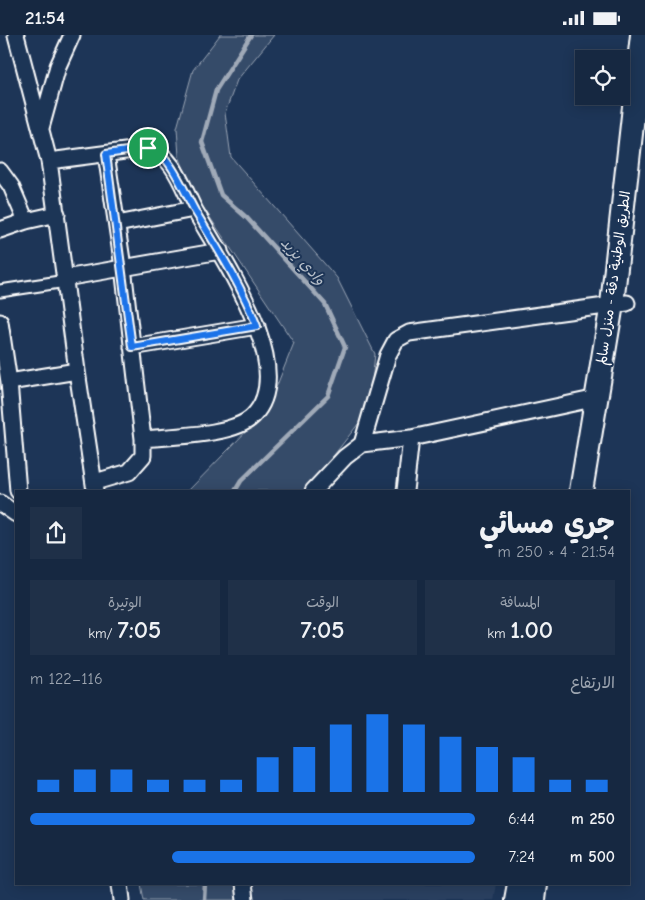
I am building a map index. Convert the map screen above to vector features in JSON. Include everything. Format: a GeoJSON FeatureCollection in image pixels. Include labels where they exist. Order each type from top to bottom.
{"type":"FeatureCollection","features":[{"type":"Feature","properties":{"kind":"main road","name":"الطريق الوطنية دقة - منزل سالم"},"geometry":{"type":"LineString","coordinates":[[582,490],[597,398],[620,304],[642,35]]}},
{"type":"Feature","properties":{"kind":"main road","name":"الطريق الوطنية دقة - منزل سالم"},"geometry":{"type":"LineString","coordinates":[[595,490],[620,304],[645,142]]}},
{"type":"Feature","properties":{"kind":"main road"},"geometry":{"type":"LineString","coordinates":[[516,900],[518,885]]}},
{"type":"Feature","properties":{"kind":"main road"},"geometry":{"type":"LineString","coordinates":[[533,900],[535,885]]}},
{"type":"Feature","properties":{"kind":"street"},"geometry":{"type":"LineString","coordinates":[[16,35],[49,161],[76,371],[95,487],[129,472],[143,456],[143,439],[123,267],[106,154]]}},
{"type":"Feature","properties":{"kind":"street"},"geometry":{"type":"LineString","coordinates":[[41,131],[58,66],[72,35]]}},
{"type":"Feature","properties":{"kind":"street"},"geometry":{"type":"LineString","coordinates":[[49,161],[148,148],[157,151],[180,179],[194,209],[244,294],[257,326],[264,353],[265,392],[262,406],[252,418],[237,426],[219,430],[143,439]]}},
{"type":"Feature","properties":{"kind":"street"},"geometry":{"type":"LineString","coordinates":[[0,171],[11,186],[26,221]]}},
{"type":"Feature","properties":{"kind":"street"},"geometry":{"type":"LineString","coordinates":[[117,224],[194,209]]}},
{"type":"Feature","properties":{"kind":"street"},"geometry":{"type":"LineString","coordinates":[[0,230],[26,221],[57,215]]}},
{"type":"Feature","properties":{"kind":"street"},"geometry":{"type":"LineString","coordinates":[[0,291],[123,267],[220,251]]}},
{"type":"Feature","properties":{"kind":"street"},"geometry":{"type":"LineString","coordinates":[[362,444],[388,355],[402,336],[409,333],[620,304]]}},
{"type":"Feature","properties":{"kind":"street"},"geometry":{"type":"LineString","coordinates":[[0,323],[18,490]]}},
{"type":"Feature","properties":{"kind":"street"},"geometry":{"type":"LineString","coordinates":[[132,347],[257,326]]}},
{"type":"Feature","properties":{"kind":"street"},"geometry":{"type":"LineString","coordinates":[[5,373],[76,371]]}},
{"type":"Feature","properties":{"kind":"street"},"geometry":{"type":"LineString","coordinates":[[314,490],[345,457],[362,444],[411,438],[597,398]]}},
{"type":"Feature","properties":{"kind":"street"},"geometry":{"type":"LineString","coordinates":[[404,490],[411,438]]}},
{"type":"Feature","properties":{"kind":"street"},"geometry":{"type":"LineString","coordinates":[[0,503],[15,513]]}},
{"type":"Feature","properties":{"kind":"street"},"geometry":{"type":"LineString","coordinates":[[120,885],[122,900]]}},
{"type":"Feature","properties":{"kind":"street"},"geometry":{"type":"LineString","coordinates":[[243,885],[245,900]]}},
{"type":"Feature","properties":{"kind":"shaded area"},"geometry":{"type":"Polygon","coordinates":[[[220,35],[274,35],[237,80],[225,113],[231,157],[337,278],[375,354],[369,410],[307,490],[189,490],[267,410],[294,343],[193,192],[179,156],[177,128],[193,70],[220,35]]]}},
{"type":"Feature","properties":{"kind":"shaded area"},"geometry":{"type":"Polygon","coordinates":[[[141,885],[239,885],[241,900],[144,900],[141,885]]]}},
{"type":"Feature","properties":{"kind":"shaded area"},"geometry":{"type":"Polygon","coordinates":[[[252,885],[496,885],[493,900],[253,900],[252,885]]]}},
{"type":"Feature","properties":{"kind":"waterway","name":"وادي يزيد"},"geometry":{"type":"LineString","coordinates":[[236,490],[241,481],[328,396],[345,347],[325,304],[247,218],[221,195],[202,142],[216,90],[251,35]]}},
{"type":"Feature","properties":{"kind":"waterway","name":"وادي يزيد"},"geometry":{"type":"LineString","coordinates":[[204,900],[205,885]]}},
{"type":"Feature","properties":{"kind":"route"},"geometry":{"type":"LineString","coordinates":[[148,148],[157,151],[163,156],[180,179],[194,209],[244,294],[257,326],[132,347],[123,267],[106,154],[148,148]]}}]}
